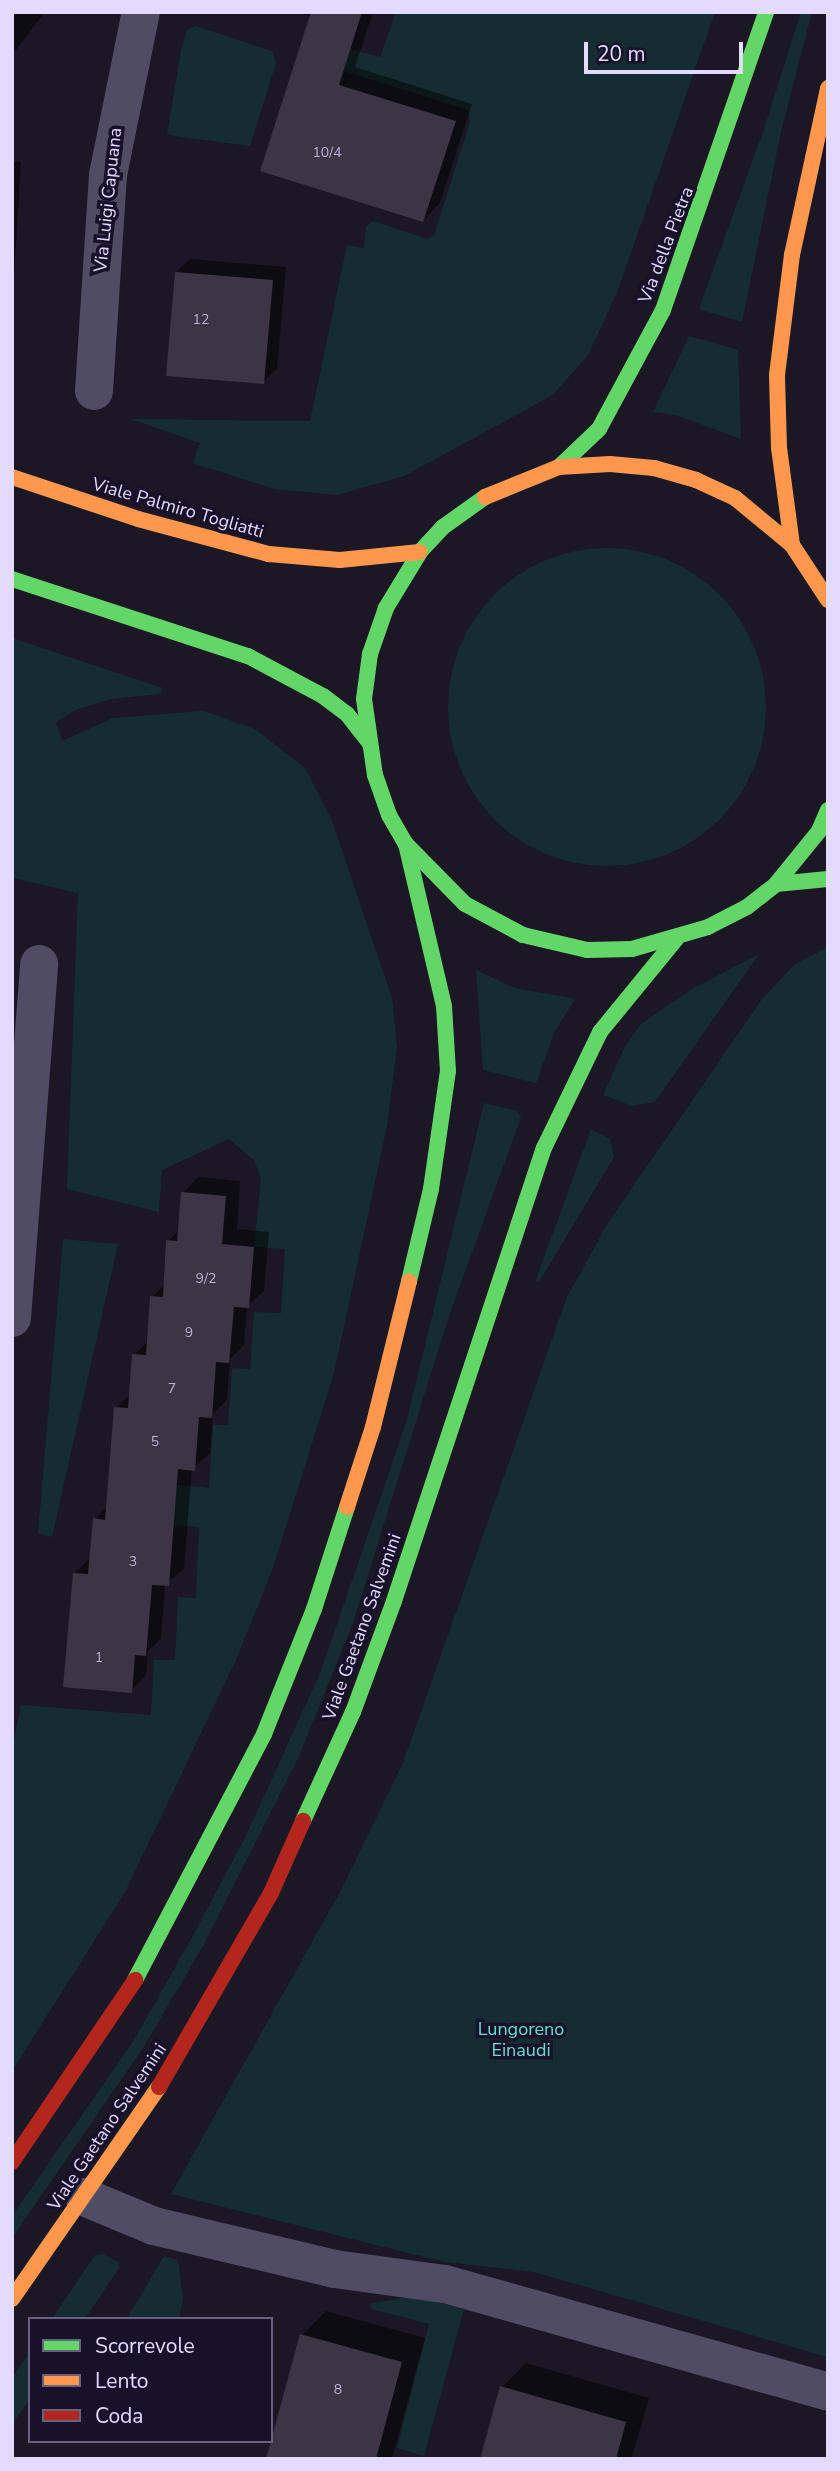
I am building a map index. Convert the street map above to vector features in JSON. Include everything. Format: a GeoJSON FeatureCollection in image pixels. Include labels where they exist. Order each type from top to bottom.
{"type":"FeatureCollection","features":[{"type":"Feature","properties":{"kind":"main road","name":"Via della Pietra"},"geometry":{"type":"LineString","coordinates":[[559,467],[599,429],[663,310],[766,12]]}},
{"type":"Feature","properties":{"kind":"main road"},"geometry":{"type":"LineString","coordinates":[[792,545],[779,448],[777,375],[792,255],[828,88]]}},
{"type":"Feature","properties":{"kind":"main road"},"geometry":{"type":"LineString","coordinates":[[828,600],[792,545],[735,498],[696,480],[654,468],[610,464],[559,467],[479,500],[443,527],[420,552],[386,608],[370,654],[364,699],[369,741],[389,815],[406,844],[465,904],[523,935],[587,950],[632,949],[677,939],[747,907],[776,884],[819,831],[828,810]]}},
{"type":"Feature","properties":{"kind":"main road","name":"Viale Palmiro Togliatti"},"geometry":{"type":"LineString","coordinates":[[12,477],[138,519],[269,554],[340,561],[420,552]]}},
{"type":"Feature","properties":{"kind":"main road"},"geometry":{"type":"LineString","coordinates":[[12,579],[248,656],[323,696],[347,714],[369,741]]}},
{"type":"Feature","properties":{"kind":"main road"},"geometry":{"type":"LineString","coordinates":[[12,2162],[75,2075],[142,1969],[264,1734],[314,1609],[373,1426],[431,1189],[449,1071],[444,1006],[406,844]]}},
{"type":"Feature","properties":{"kind":"main road"},"geometry":{"type":"LineString","coordinates":[[776,884],[828,879]]}},
{"type":"Feature","properties":{"kind":"main road","name":"Viale Gaetano Salvemini"},"geometry":{"type":"LineString","coordinates":[[12,2299],[85,2197],[216,1995],[305,1822],[394,1601],[544,1147],[600,1032],[677,939]]}},
{"type":"Feature","properties":{"kind":"street","name":"Via Luigi Capuana"},"geometry":{"type":"LineString","coordinates":[[94,391],[107,175],[141,12]]}},
{"type":"Feature","properties":{"kind":"street"},"geometry":{"type":"LineString","coordinates":[[12,1318],[39,964]]}},
{"type":"Feature","properties":{"kind":"street"},"geometry":{"type":"LineString","coordinates":[[85,2197],[154,2226],[335,2269],[445,2284],[828,2392]]}},
{"type":"Feature","properties":{"kind":"green space"},"geometry":{"type":"Polygon","coordinates":[[[396,12],[715,12],[617,293],[588,355],[553,395],[404,476],[337,495],[274,489],[193,463],[200,443],[131,419],[310,421],[347,245],[364,248],[366,226],[374,221],[427,239],[434,236],[470,121],[468,110],[325,65],[335,45],[380,57],[396,12]]]}},
{"type":"Feature","properties":{"kind":"green space"},"geometry":{"type":"Polygon","coordinates":[[[801,12],[812,12],[781,132],[742,322],[701,310],[700,306],[764,129],[801,12]]]}},
{"type":"Feature","properties":{"kind":"green space"},"geometry":{"type":"Polygon","coordinates":[[[195,26],[272,51],[276,63],[250,146],[167,135],[181,51],[187,30],[195,26]]]}},
{"type":"Feature","properties":{"kind":"green space"},"geometry":{"type":"Polygon","coordinates":[[[689,336],[738,350],[741,439],[679,416],[653,412],[689,336]]]}},
{"type":"Feature","properties":{"kind":"green space"},"geometry":{"type":"Polygon","coordinates":[[[607,548],[638,551],[668,560],[708,584],[730,606],[754,646],[763,676],[766,707],[763,738],[754,768],[730,808],[708,830],[668,854],[638,863],[607,866],[576,863],[546,854],[506,830],[484,808],[460,768],[451,738],[448,707],[451,676],[460,646],[484,606],[506,584],[546,560],[576,551],[607,548]]]}},
{"type":"Feature","properties":{"kind":"green space"},"geometry":{"type":"Polygon","coordinates":[[[12,638],[163,688],[160,694],[111,699],[75,710],[56,722],[62,741],[113,718],[203,711],[255,729],[305,768],[332,821],[392,998],[397,1047],[387,1126],[334,1373],[273,1568],[236,1660],[125,1892],[12,2071],[12,1750],[21,1705],[151,1715],[154,1660],[175,1660],[178,1597],[196,1598],[199,1527],[108,1520],[111,1478],[209,1488],[213,1425],[228,1425],[232,1368],[250,1369],[254,1312],[281,1313],[285,1249],[254,1247],[261,1179],[254,1160],[229,1139],[162,1170],[159,1212],[67,1189],[78,893],[12,878],[12,638]]]}},
{"type":"Feature","properties":{"kind":"green space","name":"Lungoreno Einaudi"},"geometry":{"type":"Polygon","coordinates":[[[828,947],[828,2357],[534,2272],[445,2262],[171,2194],[340,1892],[403,1763],[567,1297],[608,1223],[762,999],[795,964],[828,947]]]}},
{"type":"Feature","properties":{"kind":"green space"},"geometry":{"type":"Polygon","coordinates":[[[759,954],[655,1102],[632,1106],[603,1095],[625,1046],[641,1024],[692,989],[759,954]]]}},
{"type":"Feature","properties":{"kind":"green space"},"geometry":{"type":"Polygon","coordinates":[[[476,970],[515,988],[575,999],[554,1033],[536,1083],[483,1070],[476,970]]]}},
{"type":"Feature","properties":{"kind":"green space"},"geometry":{"type":"Polygon","coordinates":[[[484,1103],[517,1111],[521,1117],[449,1316],[353,1623],[299,1756],[202,1948],[143,2048],[12,2238],[12,2216],[134,2040],[190,1941],[245,1838],[321,1671],[406,1423],[484,1103]]]}},
{"type":"Feature","properties":{"kind":"green space"},"geometry":{"type":"Polygon","coordinates":[[[591,1129],[610,1139],[614,1157],[539,1282],[535,1282],[591,1129]]]}},
{"type":"Feature","properties":{"kind":"green space"},"geometry":{"type":"Polygon","coordinates":[[[63,1239],[118,1244],[52,1537],[38,1533],[63,1239]]]}},
{"type":"Feature","properties":{"kind":"green space"},"geometry":{"type":"Polygon","coordinates":[[[103,2254],[118,2262],[119,2268],[86,2317],[53,2317],[95,2255],[103,2254]]]}},
{"type":"Feature","properties":{"kind":"green space"},"geometry":{"type":"Polygon","coordinates":[[[164,2256],[178,2260],[183,2299],[179,2317],[128,2317],[164,2256]]]}},
{"type":"Feature","properties":{"kind":"green space"},"geometry":{"type":"Polygon","coordinates":[[[412,2296],[464,2309],[424,2456],[397,2448],[429,2324],[371,2309],[370,2304],[412,2296]]]}},
{"type":"Feature","properties":{"kind":"green space"},"geometry":{"type":"Polygon","coordinates":[[[28,2355],[28,2402],[12,2424],[12,2378],[28,2355]]]}},
{"type":"Feature","properties":{"kind":"building"},"geometry":{"type":"Polygon","coordinates":[[[311,12],[362,12],[339,85],[456,121],[423,222],[260,171],[311,12]]]}},
{"type":"Feature","properties":{"kind":"building"},"geometry":{"type":"Polygon","coordinates":[[[175,272],[273,280],[264,384],[166,376],[175,272]]]}},
{"type":"Feature","properties":{"kind":"building"},"geometry":{"type":"Polygon","coordinates":[[[181,1192],[226,1196],[222,1244],[254,1247],[249,1308],[234,1307],[229,1363],[216,1362],[212,1418],[199,1417],[195,1471],[178,1469],[169,1586],[152,1585],[146,1656],[135,1655],[132,1693],[63,1687],[73,1573],[88,1574],[93,1518],[105,1520],[114,1407],[128,1408],[132,1354],[146,1355],[150,1296],[163,1297],[166,1240],[177,1241],[181,1192]]]}},
{"type":"Feature","properties":{"kind":"building"},"geometry":{"type":"Polygon","coordinates":[[[300,2334],[402,2362],[376,2459],[266,2459],[270,2443],[273,2443],[273,2433],[300,2334]]]}},
{"type":"Feature","properties":{"kind":"building"},"geometry":{"type":"Polygon","coordinates":[[[500,2386],[626,2422],[616,2459],[480,2459],[500,2386]]]}},
{"type":"Feature","properties":{"kind":"traffic: fast"},"geometry":{"type":"LineString","coordinates":[[559,467],[599,429],[663,310],[766,12]]}},
{"type":"Feature","properties":{"kind":"traffic: fast"},"geometry":{"type":"LineString","coordinates":[[485,497],[443,527],[420,552],[386,608],[370,654],[364,699],[375,775],[389,815],[406,844],[465,904],[523,935],[587,950],[632,949],[708,927],[747,907],[776,884],[819,831],[828,810]]}},
{"type":"Feature","properties":{"kind":"traffic: fast"},"geometry":{"type":"LineString","coordinates":[[12,579],[248,656],[323,696],[347,714],[369,742]]}},
{"type":"Feature","properties":{"kind":"traffic: fast"},"geometry":{"type":"LineString","coordinates":[[406,844],[444,1006],[448,1071],[431,1189],[409,1281]]}},
{"type":"Feature","properties":{"kind":"traffic: fast"},"geometry":{"type":"LineString","coordinates":[[776,884],[828,879]]}},
{"type":"Feature","properties":{"kind":"traffic: fast"},"geometry":{"type":"LineString","coordinates":[[303,1821],[353,1712],[394,1601],[544,1148],[600,1032],[676,939]]}},
{"type":"Feature","properties":{"kind":"traffic: fast"},"geometry":{"type":"LineString","coordinates":[[135,1980],[264,1734],[314,1609],[347,1507]]}},
{"type":"Feature","properties":{"kind":"traffic: slow"},"geometry":{"type":"LineString","coordinates":[[792,545],[779,448],[777,375],[792,255],[828,88]]}},
{"type":"Feature","properties":{"kind":"traffic: slow"},"geometry":{"type":"LineString","coordinates":[[485,497],[559,467],[610,464],[654,468],[696,480],[735,498],[792,545],[828,600]]}},
{"type":"Feature","properties":{"kind":"traffic: slow"},"geometry":{"type":"LineString","coordinates":[[12,477],[138,519],[269,554],[340,560],[420,552]]}},
{"type":"Feature","properties":{"kind":"traffic: slow"},"geometry":{"type":"LineString","coordinates":[[347,1507],[373,1427],[409,1281]]}},
{"type":"Feature","properties":{"kind":"traffic: slow"},"geometry":{"type":"LineString","coordinates":[[12,2299],[159,2087]]}},
{"type":"Feature","properties":{"kind":"traffic: jam"},"geometry":{"type":"LineString","coordinates":[[159,2087],[271,1893],[303,1821]]}},
{"type":"Feature","properties":{"kind":"traffic: jam"},"geometry":{"type":"LineString","coordinates":[[12,2162],[135,1980]]}}]}
